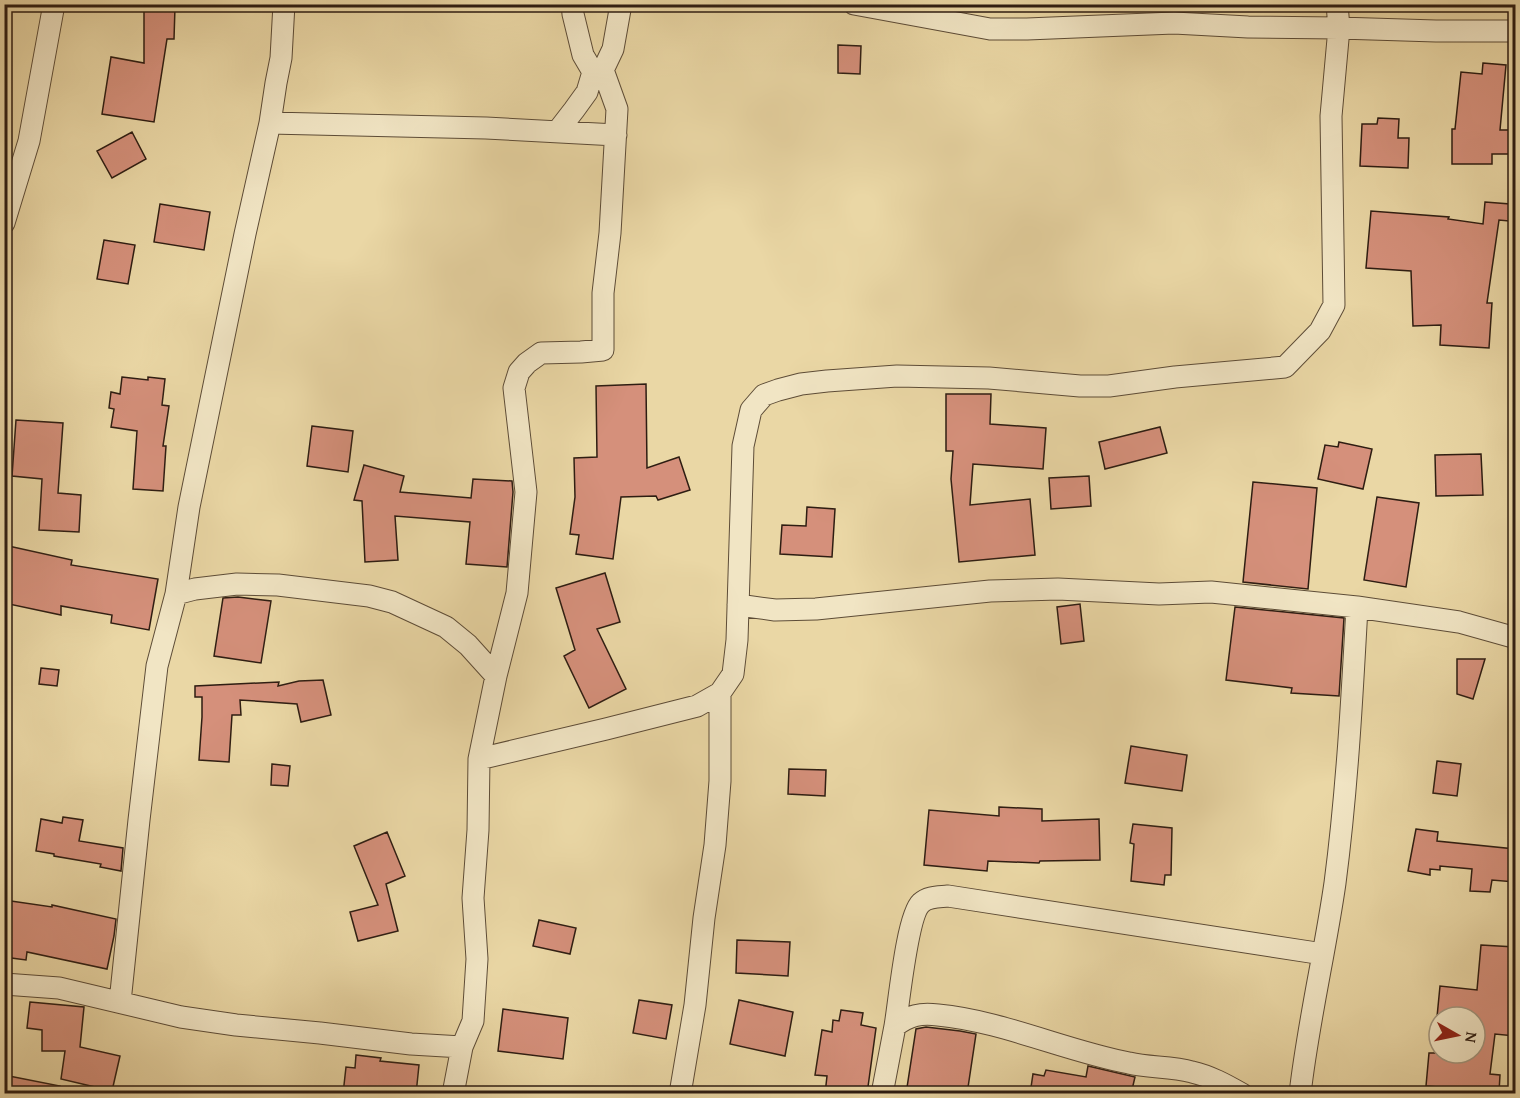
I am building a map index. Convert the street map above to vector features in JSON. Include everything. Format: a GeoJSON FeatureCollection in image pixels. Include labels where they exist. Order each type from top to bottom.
{"type":"FeatureCollection","features":[{"type":"Feature","properties":{"kind":"street"},"geometry":{"type":"LineString","coordinates":[[4,223],[29,141],[54,4]]}},
{"type":"Feature","properties":{"kind":"street"},"geometry":{"type":"LineString","coordinates":[[120,1002],[157,666],[176,594],[189,507],[270,123],[281,58],[284,4]]}},
{"type":"Feature","properties":{"kind":"street"},"geometry":{"type":"LineString","coordinates":[[453,1094],[462,1047],[473,1020],[477,959],[473,898],[478,830],[479,759],[496,676],[517,593],[526,492],[514,388],[519,372],[527,363],[542,353],[603,350],[603,293],[610,233],[617,109],[598,71],[582,55],[572,4]]}},
{"type":"Feature","properties":{"kind":"street"},"geometry":{"type":"LineString","coordinates":[[557,132],[587,92],[613,49],[621,4]]}},
{"type":"Feature","properties":{"kind":"street"},"geometry":{"type":"LineString","coordinates":[[854,4],[990,29],[1174,23],[1248,27],[1515,31]]}},
{"type":"Feature","properties":{"kind":"street"},"geometry":{"type":"LineString","coordinates":[[479,759],[697,706],[720,693],[733,674],[737,640],[743,446],[751,410],[764,395],[801,384],[897,376],[989,378],[1080,386],[1109,386],[1175,377],[1286,367],[1320,331],[1334,305],[1331,116],[1339,28],[1337,4]]}},
{"type":"Feature","properties":{"kind":"street"},"geometry":{"type":"LineString","coordinates":[[270,123],[616,135]]}},
{"type":"Feature","properties":{"kind":"street"},"geometry":{"type":"LineString","coordinates":[[176,594],[195,589],[237,584],[278,585],[369,596],[392,602],[446,627],[468,645],[496,676]]}},
{"type":"Feature","properties":{"kind":"street"},"geometry":{"type":"LineString","coordinates":[[738,605],[775,610],[816,609],[990,591],[1058,589],[1159,594],[1211,592],[1357,607],[1459,622],[1515,638]]}},
{"type":"Feature","properties":{"kind":"street"},"geometry":{"type":"LineString","coordinates":[[1300,1094],[1309,1028],[1335,883],[1349,744],[1357,607]]}},
{"type":"Feature","properties":{"kind":"street"},"geometry":{"type":"LineString","coordinates":[[681,1094],[695,1005],[704,918],[715,845],[720,781],[720,693]]}},
{"type":"Feature","properties":{"kind":"street"},"geometry":{"type":"LineString","coordinates":[[882,1094],[896,1026],[905,958],[913,920],[921,903],[932,897],[948,897],[1323,954]]}},
{"type":"Feature","properties":{"kind":"street"},"geometry":{"type":"LineString","coordinates":[[4,984],[59,988],[181,1017],[236,1025],[411,1044],[462,1047]]}},
{"type":"Feature","properties":{"kind":"street"},"geometry":{"type":"LineString","coordinates":[[896,1026],[906,1018],[923,1014],[975,1021],[1130,1064],[1191,1071],[1215,1079],[1242,1094]]}},
{"type":"Feature","properties":{"kind":"building"},"geometry":{"type":"Polygon","coordinates":[[[144,6],[175,7],[174,39],[167,39],[154,122],[102,114],[111,57],[144,63],[144,6]]]}},
{"type":"Feature","properties":{"kind":"building"},"geometry":{"type":"Polygon","coordinates":[[[838,45],[861,46],[860,74],[838,73],[838,45]]]}},
{"type":"Feature","properties":{"kind":"building"},"geometry":{"type":"Polygon","coordinates":[[[1483,63],[1506,65],[1500,130],[1515,130],[1515,154],[1492,154],[1492,164],[1452,164],[1452,129],[1455,129],[1461,72],[1482,74],[1483,63]]]}},
{"type":"Feature","properties":{"kind":"building"},"geometry":{"type":"Polygon","coordinates":[[[1378,118],[1399,119],[1398,138],[1409,138],[1408,168],[1360,166],[1362,124],[1377,124],[1378,118]]]}},
{"type":"Feature","properties":{"kind":"building"},"geometry":{"type":"Polygon","coordinates":[[[132,132],[146,159],[112,178],[97,151],[132,132]]]}},
{"type":"Feature","properties":{"kind":"building"},"geometry":{"type":"Polygon","coordinates":[[[1485,202],[1510,204],[1509,221],[1499,220],[1487,303],[1492,303],[1489,348],[1440,345],[1441,325],[1413,326],[1411,271],[1366,268],[1371,211],[1449,217],[1448,219],[1483,224],[1485,202]]]}},
{"type":"Feature","properties":{"kind":"building"},"geometry":{"type":"Polygon","coordinates":[[[160,204],[210,212],[204,250],[154,242],[160,204]]]}},
{"type":"Feature","properties":{"kind":"building"},"geometry":{"type":"Polygon","coordinates":[[[104,240],[135,245],[128,284],[97,279],[104,240]]]}},
{"type":"Feature","properties":{"kind":"building"},"geometry":{"type":"Polygon","coordinates":[[[122,377],[165,379],[162,405],[169,406],[163,446],[166,446],[163,491],[133,489],[137,431],[111,427],[114,409],[109,408],[111,392],[120,394],[122,377]]]}},
{"type":"Feature","properties":{"kind":"building"},"geometry":{"type":"Polygon","coordinates":[[[646,384],[647,468],[679,457],[690,490],[658,500],[656,496],[621,497],[613,559],[576,554],[579,535],[570,534],[575,497],[574,458],[597,457],[596,386],[646,384]]]}},
{"type":"Feature","properties":{"kind":"building"},"geometry":{"type":"Polygon","coordinates":[[[946,394],[991,394],[990,424],[1046,428],[1043,469],[973,464],[970,505],[1030,499],[1035,555],[959,562],[951,479],[953,451],[946,451],[946,394]]]}},
{"type":"Feature","properties":{"kind":"building"},"geometry":{"type":"Polygon","coordinates":[[[16,420],[63,423],[58,493],[81,495],[79,532],[39,530],[42,479],[12,476],[16,420]]]}},
{"type":"Feature","properties":{"kind":"building"},"geometry":{"type":"Polygon","coordinates":[[[312,426],[353,431],[348,472],[307,466],[312,426]]]}},
{"type":"Feature","properties":{"kind":"building"},"geometry":{"type":"Polygon","coordinates":[[[1160,427],[1167,453],[1105,469],[1099,442],[1160,427]]]}},
{"type":"Feature","properties":{"kind":"building"},"geometry":{"type":"Polygon","coordinates":[[[1339,442],[1372,449],[1363,489],[1318,479],[1325,445],[1338,447],[1339,442]]]}},
{"type":"Feature","properties":{"kind":"building"},"geometry":{"type":"Polygon","coordinates":[[[1481,454],[1483,495],[1436,496],[1435,455],[1481,454]]]}},
{"type":"Feature","properties":{"kind":"building"},"geometry":{"type":"Polygon","coordinates":[[[364,465],[404,476],[400,492],[471,498],[473,479],[512,481],[507,567],[466,564],[470,522],[395,516],[398,560],[365,562],[362,501],[354,500],[364,465]]]}},
{"type":"Feature","properties":{"kind":"building"},"geometry":{"type":"Polygon","coordinates":[[[1089,476],[1091,506],[1051,509],[1049,478],[1089,476]]]}},
{"type":"Feature","properties":{"kind":"building"},"geometry":{"type":"Polygon","coordinates":[[[1253,482],[1317,488],[1308,589],[1243,582],[1253,482]]]}},
{"type":"Feature","properties":{"kind":"building"},"geometry":{"type":"Polygon","coordinates":[[[1377,497],[1419,503],[1406,587],[1364,580],[1377,497]]]}},
{"type":"Feature","properties":{"kind":"building"},"geometry":{"type":"Polygon","coordinates":[[[807,507],[835,509],[832,557],[780,554],[782,525],[806,526],[807,507]]]}},
{"type":"Feature","properties":{"kind":"building"},"geometry":{"type":"Polygon","coordinates":[[[4,545],[72,560],[71,565],[158,579],[149,630],[111,623],[112,615],[61,606],[61,615],[4,603],[4,545]]]}},
{"type":"Feature","properties":{"kind":"building"},"geometry":{"type":"Polygon","coordinates":[[[605,573],[620,622],[597,629],[626,689],[589,708],[564,656],[575,650],[556,588],[605,573]]]}},
{"type":"Feature","properties":{"kind":"building"},"geometry":{"type":"Polygon","coordinates":[[[238,597],[271,601],[261,663],[214,656],[223,598],[238,597]]]}},
{"type":"Feature","properties":{"kind":"building"},"geometry":{"type":"Polygon","coordinates":[[[1080,604],[1084,641],[1061,644],[1057,607],[1080,604]]]}},
{"type":"Feature","properties":{"kind":"building"},"geometry":{"type":"Polygon","coordinates":[[[1235,607],[1344,618],[1339,696],[1291,693],[1292,688],[1226,680],[1235,607]]]}},
{"type":"Feature","properties":{"kind":"building"},"geometry":{"type":"Polygon","coordinates":[[[1457,659],[1485,659],[1473,699],[1457,694],[1457,659]]]}},
{"type":"Feature","properties":{"kind":"building"},"geometry":{"type":"Polygon","coordinates":[[[41,668],[59,670],[57,686],[39,684],[41,668]]]}},
{"type":"Feature","properties":{"kind":"building"},"geometry":{"type":"Polygon","coordinates":[[[323,680],[331,715],[301,722],[297,704],[240,700],[241,715],[232,715],[229,762],[199,760],[202,697],[195,697],[195,686],[279,682],[278,686],[299,681],[323,680]]]}},
{"type":"Feature","properties":{"kind":"building"},"geometry":{"type":"Polygon","coordinates":[[[1131,746],[1187,755],[1182,791],[1125,783],[1131,746]]]}},
{"type":"Feature","properties":{"kind":"building"},"geometry":{"type":"Polygon","coordinates":[[[1437,761],[1461,764],[1457,796],[1433,793],[1437,761]]]}},
{"type":"Feature","properties":{"kind":"building"},"geometry":{"type":"Polygon","coordinates":[[[272,764],[290,766],[288,786],[271,785],[272,764]]]}},
{"type":"Feature","properties":{"kind":"building"},"geometry":{"type":"Polygon","coordinates":[[[789,769],[826,770],[825,796],[788,794],[789,769]]]}},
{"type":"Feature","properties":{"kind":"building"},"geometry":{"type":"Polygon","coordinates":[[[999,807],[1042,809],[1042,821],[1099,819],[1100,860],[1040,861],[1039,863],[988,861],[987,871],[924,865],[929,810],[999,816],[999,807]]]}},
{"type":"Feature","properties":{"kind":"building"},"geometry":{"type":"Polygon","coordinates":[[[63,817],[83,820],[79,841],[123,848],[121,871],[100,867],[101,864],[36,851],[41,819],[62,823],[63,817]]]}},
{"type":"Feature","properties":{"kind":"building"},"geometry":{"type":"Polygon","coordinates":[[[1133,824],[1172,828],[1171,875],[1165,875],[1164,885],[1131,881],[1134,844],[1130,843],[1133,824]]]}},
{"type":"Feature","properties":{"kind":"building"},"geometry":{"type":"Polygon","coordinates":[[[1416,829],[1438,832],[1437,841],[1515,849],[1515,882],[1492,880],[1490,892],[1470,891],[1472,869],[1440,866],[1440,870],[1430,869],[1430,875],[1408,871],[1416,829]]]}},
{"type":"Feature","properties":{"kind":"building"},"geometry":{"type":"Polygon","coordinates":[[[387,832],[405,876],[386,884],[398,931],[358,941],[350,912],[378,905],[354,846],[387,832]]]}},
{"type":"Feature","properties":{"kind":"building"},"geometry":{"type":"Polygon","coordinates":[[[4,900],[52,907],[52,905],[116,919],[107,969],[27,952],[26,960],[4,957],[4,900]]]}},
{"type":"Feature","properties":{"kind":"building"},"geometry":{"type":"Polygon","coordinates":[[[539,920],[576,928],[570,954],[533,946],[539,920]]]}},
{"type":"Feature","properties":{"kind":"building"},"geometry":{"type":"Polygon","coordinates":[[[737,940],[790,942],[788,976],[736,973],[737,940]]]}},
{"type":"Feature","properties":{"kind":"building"},"geometry":{"type":"Polygon","coordinates":[[[1481,945],[1515,947],[1515,1036],[1495,1034],[1490,1074],[1500,1075],[1499,1092],[1426,1086],[1428,1065],[1487,1065],[1487,1005],[1438,1005],[1440,986],[1477,990],[1481,945]]]}},
{"type":"Feature","properties":{"kind":"building"},"geometry":{"type":"Polygon","coordinates":[[[639,1000],[672,1005],[666,1039],[633,1033],[639,1000]]]}},
{"type":"Feature","properties":{"kind":"building"},"geometry":{"type":"Polygon","coordinates":[[[739,1000],[793,1012],[785,1056],[730,1044],[739,1000]]]}},
{"type":"Feature","properties":{"kind":"building"},"geometry":{"type":"Polygon","coordinates":[[[30,1002],[84,1007],[80,1047],[120,1056],[112,1091],[61,1079],[65,1051],[42,1051],[42,1030],[27,1028],[30,1002]]]}},
{"type":"Feature","properties":{"kind":"building"},"geometry":{"type":"Polygon","coordinates":[[[503,1009],[568,1018],[563,1059],[498,1051],[503,1009]]]}},
{"type":"Feature","properties":{"kind":"building"},"geometry":{"type":"Polygon","coordinates":[[[841,1010],[863,1013],[861,1025],[876,1028],[867,1094],[825,1094],[827,1076],[815,1075],[822,1030],[832,1032],[833,1020],[839,1021],[841,1010]]]}},
{"type":"Feature","properties":{"kind":"building"},"geometry":{"type":"Polygon","coordinates":[[[926,1027],[976,1034],[967,1094],[906,1094],[916,1029],[926,1027]]]}},
{"type":"Feature","properties":{"kind":"building"},"geometry":{"type":"Polygon","coordinates":[[[356,1055],[381,1058],[380,1061],[419,1065],[416,1094],[343,1094],[346,1067],[355,1068],[356,1055]]]}},
{"type":"Feature","properties":{"kind":"building"},"geometry":{"type":"Polygon","coordinates":[[[1088,1066],[1135,1077],[1131,1094],[1030,1094],[1033,1074],[1044,1076],[1046,1070],[1086,1077],[1088,1066]]]}},
{"type":"Feature","properties":{"kind":"building"},"geometry":{"type":"Polygon","coordinates":[[[4,1075],[60,1086],[59,1094],[4,1094],[4,1075]]]}}]}
